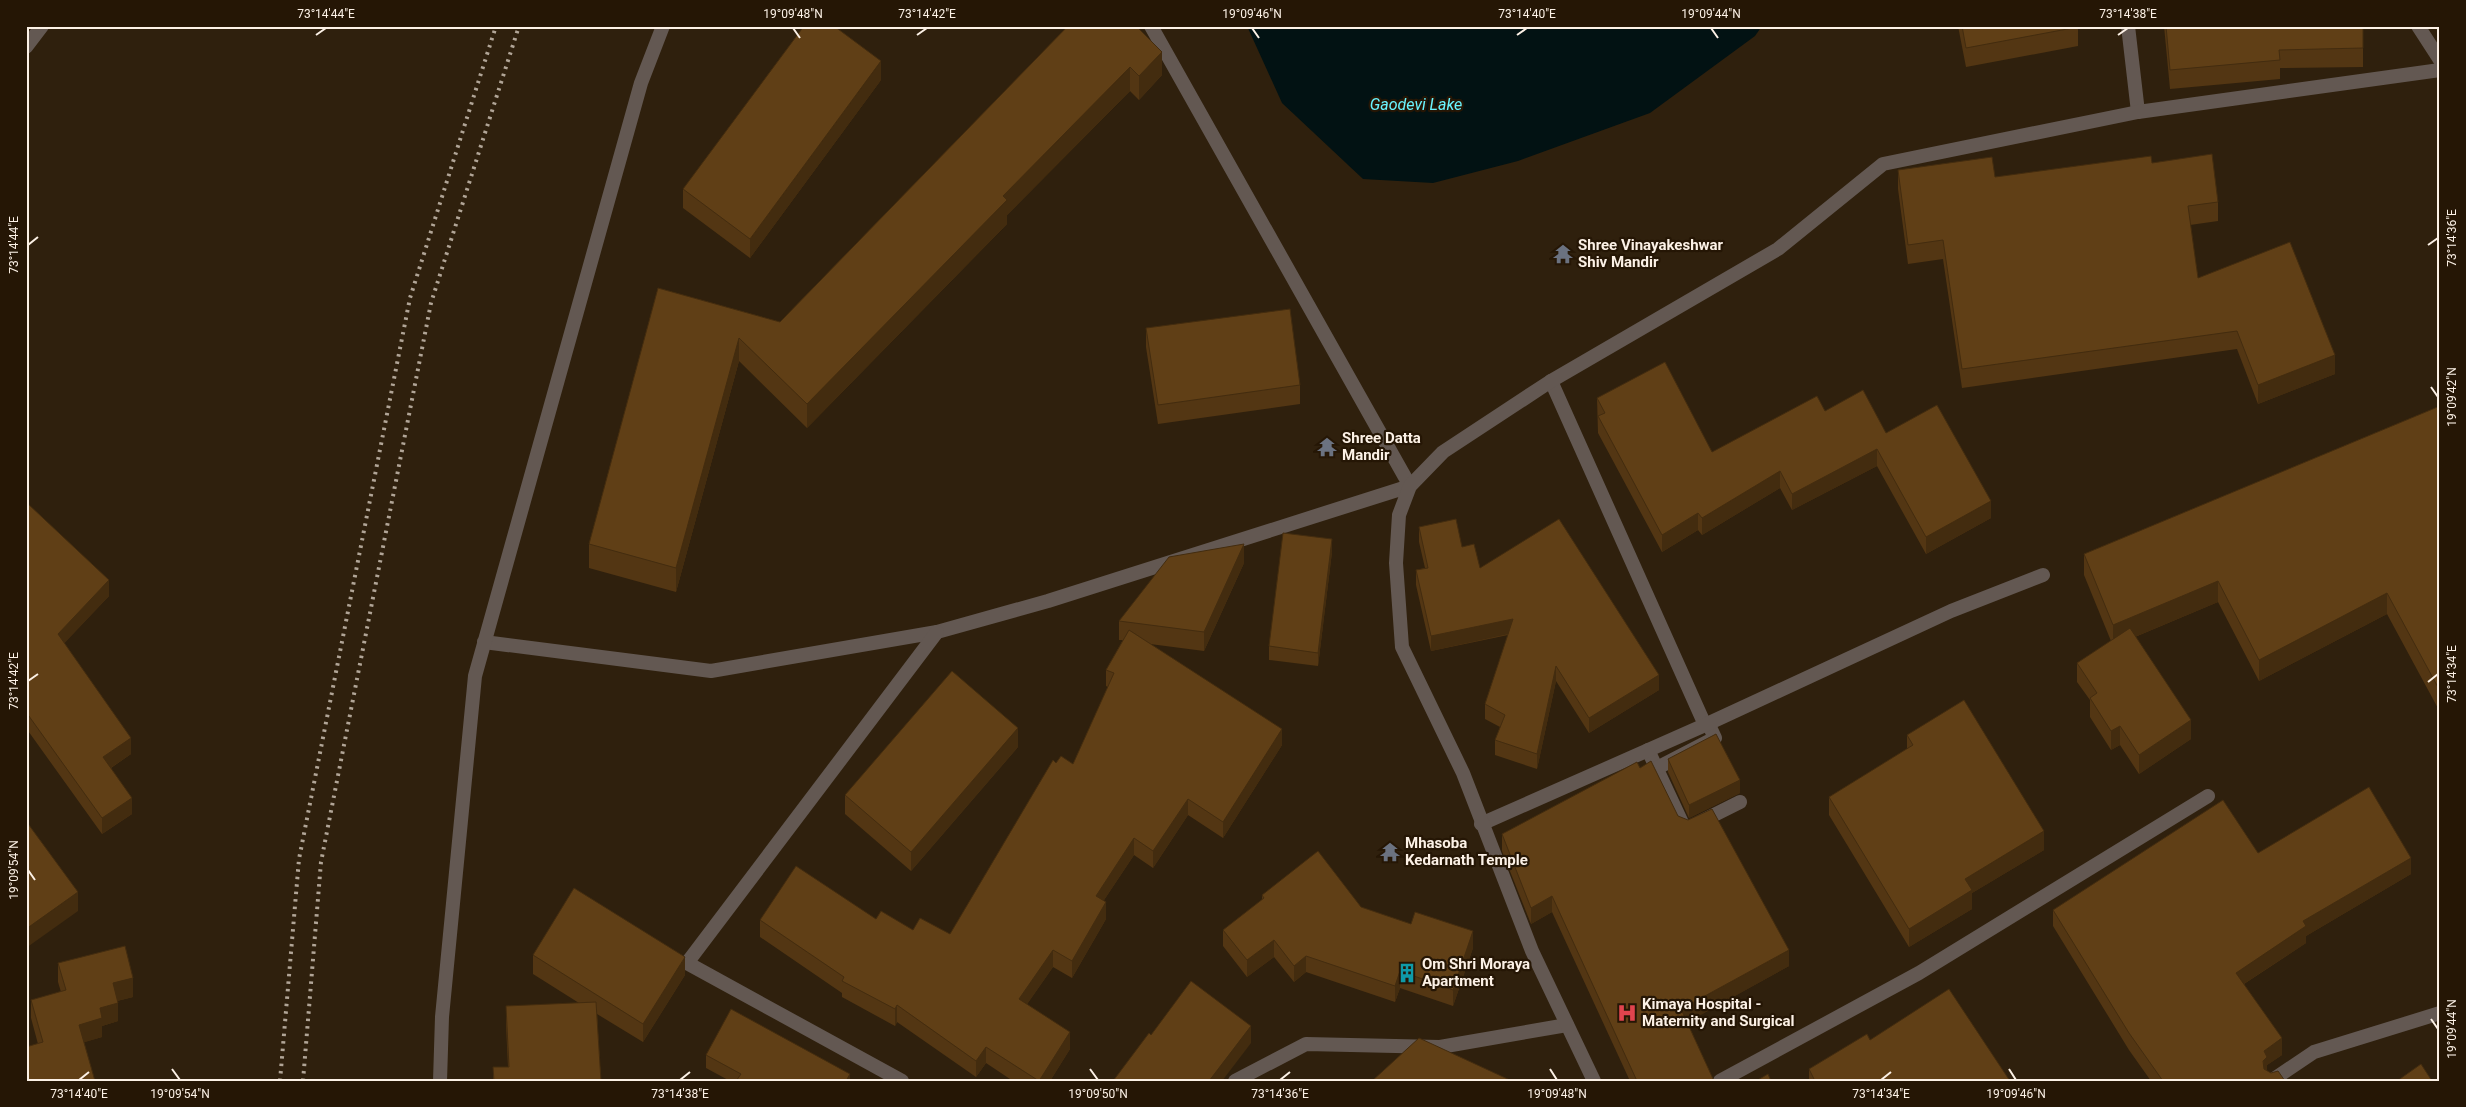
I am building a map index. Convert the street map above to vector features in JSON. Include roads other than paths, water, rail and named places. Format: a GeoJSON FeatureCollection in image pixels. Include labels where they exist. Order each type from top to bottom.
{"type":"FeatureCollection","features":[{"type":"Feature","properties":{"kind":"street"},"geometry":{"type":"LineString","coordinates":[[26,47],[42,26]]}},
{"type":"Feature","properties":{"kind":"street"},"geometry":{"type":"LineString","coordinates":[[440,1081],[442,1017],[474,676],[641,83],[663,26]]}},
{"type":"Feature","properties":{"kind":"street"},"geometry":{"type":"LineString","coordinates":[[1151,26],[1410,486]]}},
{"type":"Feature","properties":{"kind":"street"},"geometry":{"type":"LineString","coordinates":[[2128,26],[2138,112]]}},
{"type":"Feature","properties":{"kind":"street"},"geometry":{"type":"LineString","coordinates":[[2418,26],[2440,60]]}},
{"type":"Feature","properties":{"kind":"street"},"geometry":{"type":"LineString","coordinates":[[1594,1081],[1532,951],[1463,774],[1402,647],[1396,563],[1399,515],[1410,486],[1443,452],[1551,381],[1778,249],[1883,164],[2138,112],[2440,70]]}},
{"type":"Feature","properties":{"kind":"street"},"geometry":{"type":"LineString","coordinates":[[1551,381],[1706,724],[1715,738],[1657,768]]}},
{"type":"Feature","properties":{"kind":"street"},"geometry":{"type":"LineString","coordinates":[[484,642],[711,671],[937,632],[1048,601],[1410,486]]}},
{"type":"Feature","properties":{"kind":"street"},"geometry":{"type":"LineString","coordinates":[[1481,824],[1706,724],[1951,611],[2043,575]]}},
{"type":"Feature","properties":{"kind":"street"},"geometry":{"type":"LineString","coordinates":[[902,1081],[688,963],[937,632]]}},
{"type":"Feature","properties":{"kind":"street"},"geometry":{"type":"LineString","coordinates":[[1648,750],[1683,824],[1688,828],[1740,802]]}},
{"type":"Feature","properties":{"kind":"street"},"geometry":{"type":"LineString","coordinates":[[1720,1081],[1919,973],[2208,796]]}},
{"type":"Feature","properties":{"kind":"street"},"geometry":{"type":"LineString","coordinates":[[2272,1081],[2314,1052],[2440,1013]]}},
{"type":"Feature","properties":{"kind":"street"},"geometry":{"type":"LineString","coordinates":[[1235,1081],[1306,1044],[1440,1047],[1567,1025]]}},
{"type":"Feature","properties":{"kind":"water","name":"Gaodevi Lake"},"geometry":{"type":"Polygon","coordinates":[[[1247,26],[1762,26],[1755,36],[1650,113],[1518,161],[1433,183],[1363,179],[1282,103],[1247,26]]]}},
{"type":"Feature","properties":{"kind":"railway"},"geometry":{"type":"LineString","coordinates":[[280,1081],[299,859],[410,298],[496,26]]}},
{"type":"Feature","properties":{"kind":"railway"},"geometry":{"type":"LineString","coordinates":[[303,1081],[321,862],[431,303],[519,26]]}},
{"type":"Feature","properties":{"kind":"place","name":"Shree Vinayakeshwar Shiv Mandir"},"geometry":{"type":"Point","coordinates":[1563,254]}},
{"type":"Feature","properties":{"kind":"place","name":"Shree Datta Mandir"},"geometry":{"type":"Point","coordinates":[1327,447]}},
{"type":"Feature","properties":{"kind":"place","name":"Mhasoba Kedarnath Temple"},"geometry":{"type":"Point","coordinates":[1390,852]}},
{"type":"Feature","properties":{"kind":"place","name":"Om Shri Moraya Apartment"},"geometry":{"type":"Point","coordinates":[1407,973]}},
{"type":"Feature","properties":{"kind":"place","name":"Kimaya Hospital - Maternity and Surgical"},"geometry":{"type":"Point","coordinates":[1627,1013]}}]}
